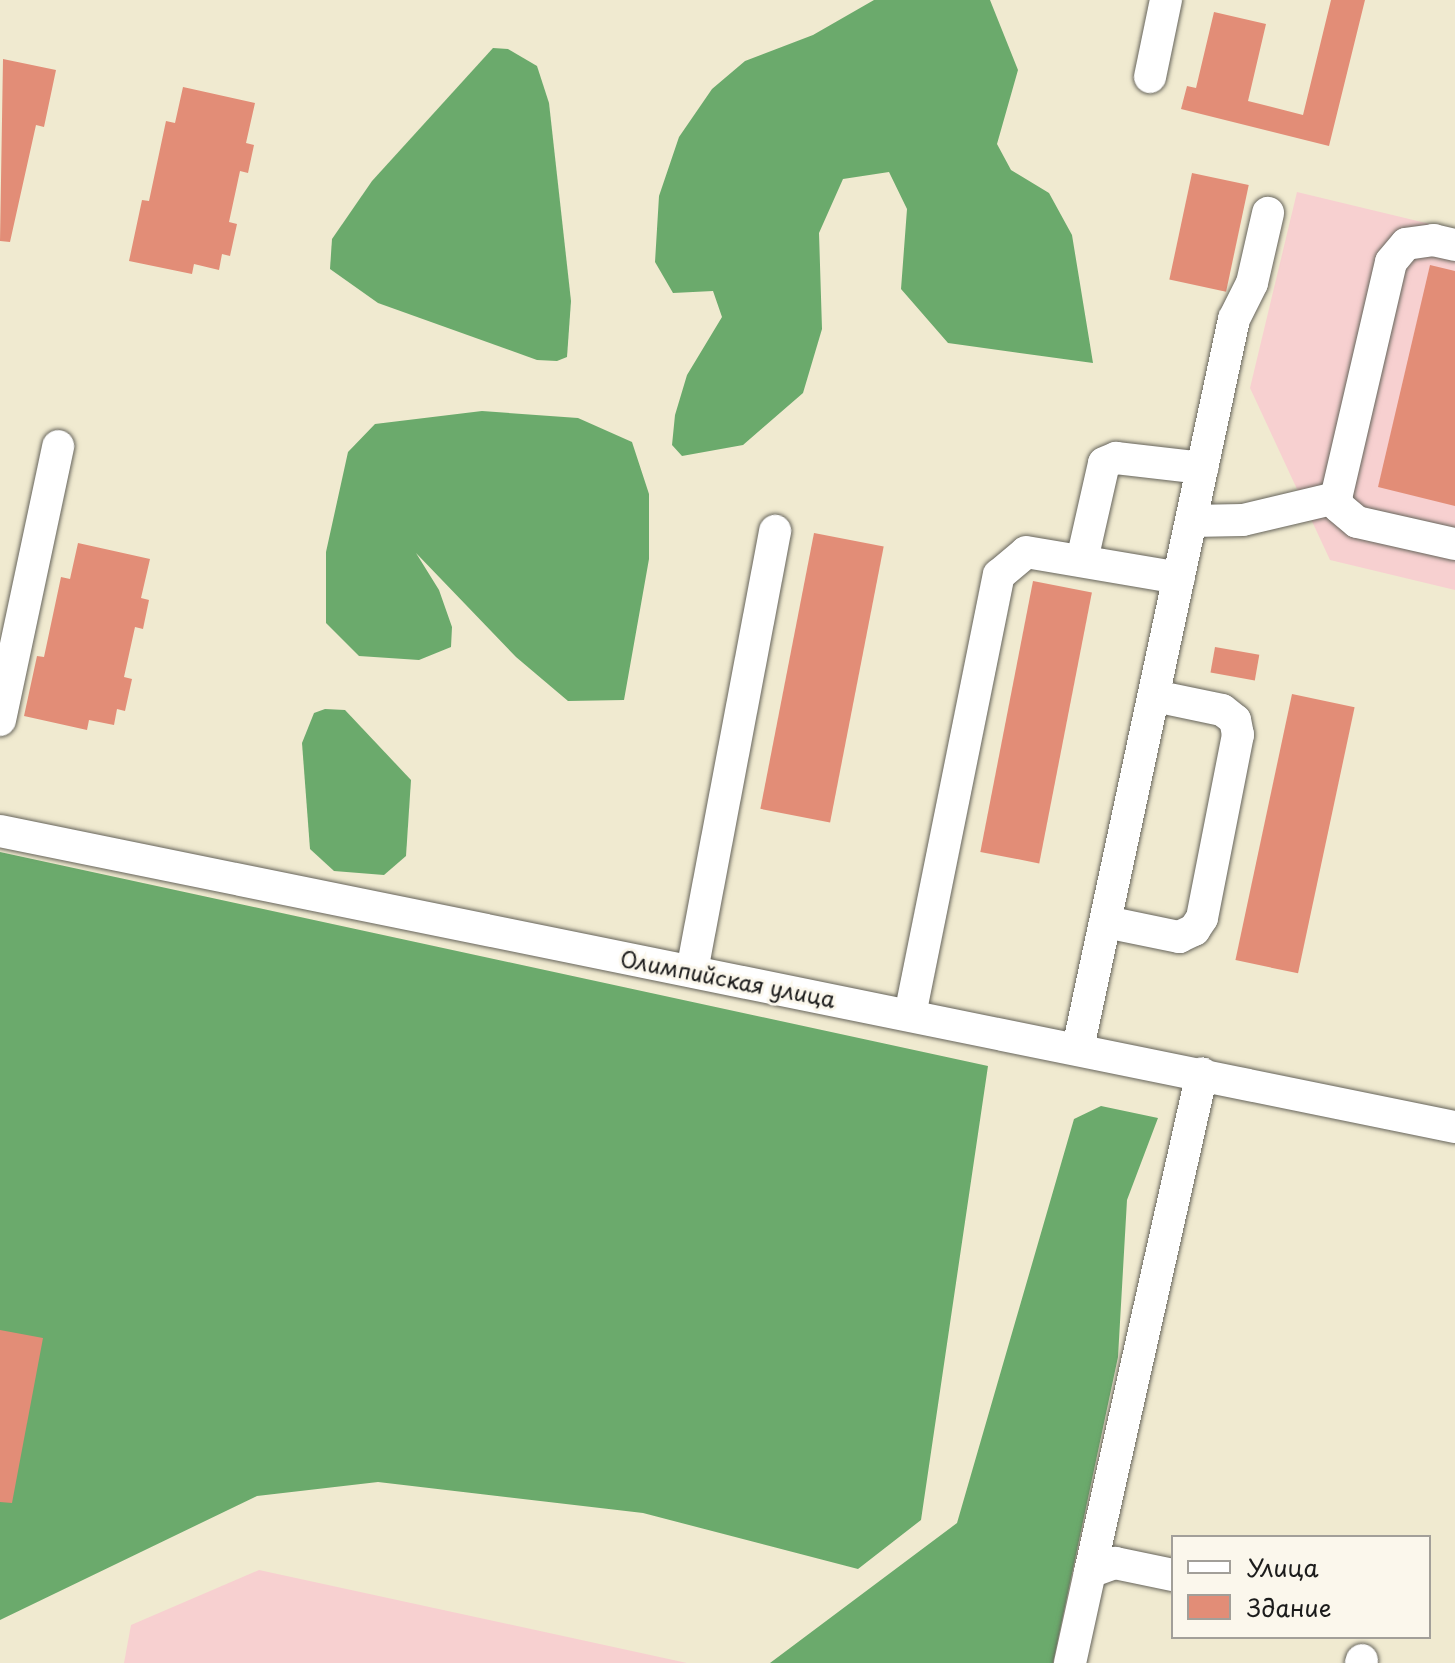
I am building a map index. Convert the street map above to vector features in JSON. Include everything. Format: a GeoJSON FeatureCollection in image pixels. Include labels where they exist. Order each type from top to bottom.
{"type":"FeatureCollection","features":[{"type":"Feature","properties":{"kind":"street"},"geometry":{"type":"LineString","coordinates":[[1150,77],[1166,0]]}},
{"type":"Feature","properties":{"kind":"street"},"geometry":{"type":"LineString","coordinates":[[1078,1048],[1234,319],[1252,283],[1268,213]]}},
{"type":"Feature","properties":{"kind":"street"},"geometry":{"type":"LineString","coordinates":[[1336,498],[1391,262],[1406,244],[1434,240],[1455,245]]}},
{"type":"Feature","properties":{"kind":"street"},"geometry":{"type":"LineString","coordinates":[[0,720],[58,446]]}},
{"type":"Feature","properties":{"kind":"street"},"geometry":{"type":"LineString","coordinates":[[1082,560],[1104,463],[1116,458],[1202,468]]}},
{"type":"Feature","properties":{"kind":"street"},"geometry":{"type":"LineString","coordinates":[[1191,521],[1243,520],[1336,498]]}},
{"type":"Feature","properties":{"kind":"street"},"geometry":{"type":"LineString","coordinates":[[1336,498],[1357,522],[1455,544]]}},
{"type":"Feature","properties":{"kind":"street"},"geometry":{"type":"LineString","coordinates":[[692,971],[775,531]]}},
{"type":"Feature","properties":{"kind":"street"},"geometry":{"type":"LineString","coordinates":[[910,1015],[999,575],[1026,552],[1179,578]]}},
{"type":"Feature","properties":{"kind":"street"},"geometry":{"type":"LineString","coordinates":[[1106,922],[1179,937],[1194,930],[1202,918],[1238,735],[1235,720],[1222,710],[1155,696]]}},
{"type":"Feature","properties":{"kind":"street","name":"Олимпийская улица"},"geometry":{"type":"LineString","coordinates":[[0,831],[1202,1073],[1455,1127]]}},
{"type":"Feature","properties":{"kind":"street"},"geometry":{"type":"LineString","coordinates":[[1070,1663],[1202,1073]]}},
{"type":"Feature","properties":{"kind":"street"},"geometry":{"type":"LineString","coordinates":[[1090,1572],[1115,1563],[1171,1575]]}},
{"type":"Feature","properties":{"kind":"shaded area"},"geometry":{"type":"Polygon","coordinates":[[[1297,192],[1455,230],[1455,590],[1330,560],[1250,388],[1297,192]]]}},
{"type":"Feature","properties":{"kind":"shaded area"},"geometry":{"type":"Polygon","coordinates":[[[259,1570],[687,1663],[124,1663],[131,1625],[259,1570]]]}},
{"type":"Feature","properties":{"kind":"green space"},"geometry":{"type":"Polygon","coordinates":[[[874,0],[990,0],[1018,70],[997,144],[1011,170],[1049,193],[1072,235],[1093,363],[948,343],[901,289],[907,209],[889,172],[843,179],[819,233],[822,329],[803,393],[743,445],[682,456],[672,445],[675,415],[687,375],[722,317],[713,291],[673,293],[655,262],[659,196],[679,137],[712,89],[745,61],[813,35],[874,0]]]}},
{"type":"Feature","properties":{"kind":"green space"},"geometry":{"type":"Polygon","coordinates":[[[493,48],[508,49],[537,66],[549,103],[571,301],[567,357],[557,361],[537,360],[378,303],[330,269],[332,239],[372,181],[493,48]]]}},
{"type":"Feature","properties":{"kind":"green space"},"geometry":{"type":"Polygon","coordinates":[[[482,411],[578,418],[632,442],[649,494],[649,559],[624,700],[568,701],[516,657],[416,553],[439,590],[452,627],[451,647],[419,660],[359,656],[326,623],[326,552],[348,452],[375,424],[482,411]]]}},
{"type":"Feature","properties":{"kind":"green space"},"geometry":{"type":"Polygon","coordinates":[[[325,709],[345,710],[411,780],[406,856],[384,875],[334,871],[310,849],[302,743],[314,713],[325,709]]]}},
{"type":"Feature","properties":{"kind":"green space"},"geometry":{"type":"Polygon","coordinates":[[[0,852],[988,1066],[921,1520],[858,1569],[643,1513],[378,1482],[257,1496],[0,1620],[0,852]]]}},
{"type":"Feature","properties":{"kind":"green space"},"geometry":{"type":"Polygon","coordinates":[[[1101,1106],[1158,1118],[1127,1200],[1118,1357],[1053,1663],[770,1663],[957,1523],[1074,1119],[1101,1106]]]}},
{"type":"Feature","properties":{"kind":"building"},"geometry":{"type":"Polygon","coordinates":[[[1331,0],[1365,0],[1329,146],[1181,109],[1187,86],[1196,88],[1214,12],[1266,24],[1248,101],[1303,115],[1331,0]]]}},
{"type":"Feature","properties":{"kind":"building"},"geometry":{"type":"Polygon","coordinates":[[[3,59],[56,70],[44,127],[36,125],[10,242],[0,241],[3,59]]]}},
{"type":"Feature","properties":{"kind":"building"},"geometry":{"type":"Polygon","coordinates":[[[183,87],[255,103],[246,143],[254,145],[248,173],[240,171],[229,222],[237,224],[230,256],[222,254],[219,270],[194,264],[192,274],[129,261],[142,200],[149,201],[166,121],[175,123],[183,87]]]}},
{"type":"Feature","properties":{"kind":"building"},"geometry":{"type":"Polygon","coordinates":[[[1192,173],[1249,185],[1226,292],[1169,280],[1192,173]]]}},
{"type":"Feature","properties":{"kind":"building"},"geometry":{"type":"Polygon","coordinates":[[[1430,265],[1455,271],[1455,506],[1378,487],[1430,265]]]}},
{"type":"Feature","properties":{"kind":"building"},"geometry":{"type":"Polygon","coordinates":[[[814,533],[884,547],[830,822],[760,809],[814,533]]]}},
{"type":"Feature","properties":{"kind":"building"},"geometry":{"type":"Polygon","coordinates":[[[78,543],[150,559],[141,598],[149,600],[143,629],[135,627],[124,677],[132,679],[125,711],[117,709],[114,725],[89,720],[87,730],[24,716],[37,656],[44,657],[61,577],[70,579],[78,543]]]}},
{"type":"Feature","properties":{"kind":"building"},"geometry":{"type":"Polygon","coordinates":[[[1033,581],[1092,592],[1039,863],[980,852],[1033,581]]]}},
{"type":"Feature","properties":{"kind":"building"},"geometry":{"type":"Polygon","coordinates":[[[1215,647],[1259,655],[1255,680],[1210,673],[1215,647]]]}},
{"type":"Feature","properties":{"kind":"building"},"geometry":{"type":"Polygon","coordinates":[[[1292,694],[1355,707],[1298,973],[1235,960],[1292,694]]]}},
{"type":"Feature","properties":{"kind":"building"},"geometry":{"type":"Polygon","coordinates":[[[0,1330],[43,1338],[12,1503],[0,1502],[0,1330]]]}}]}
